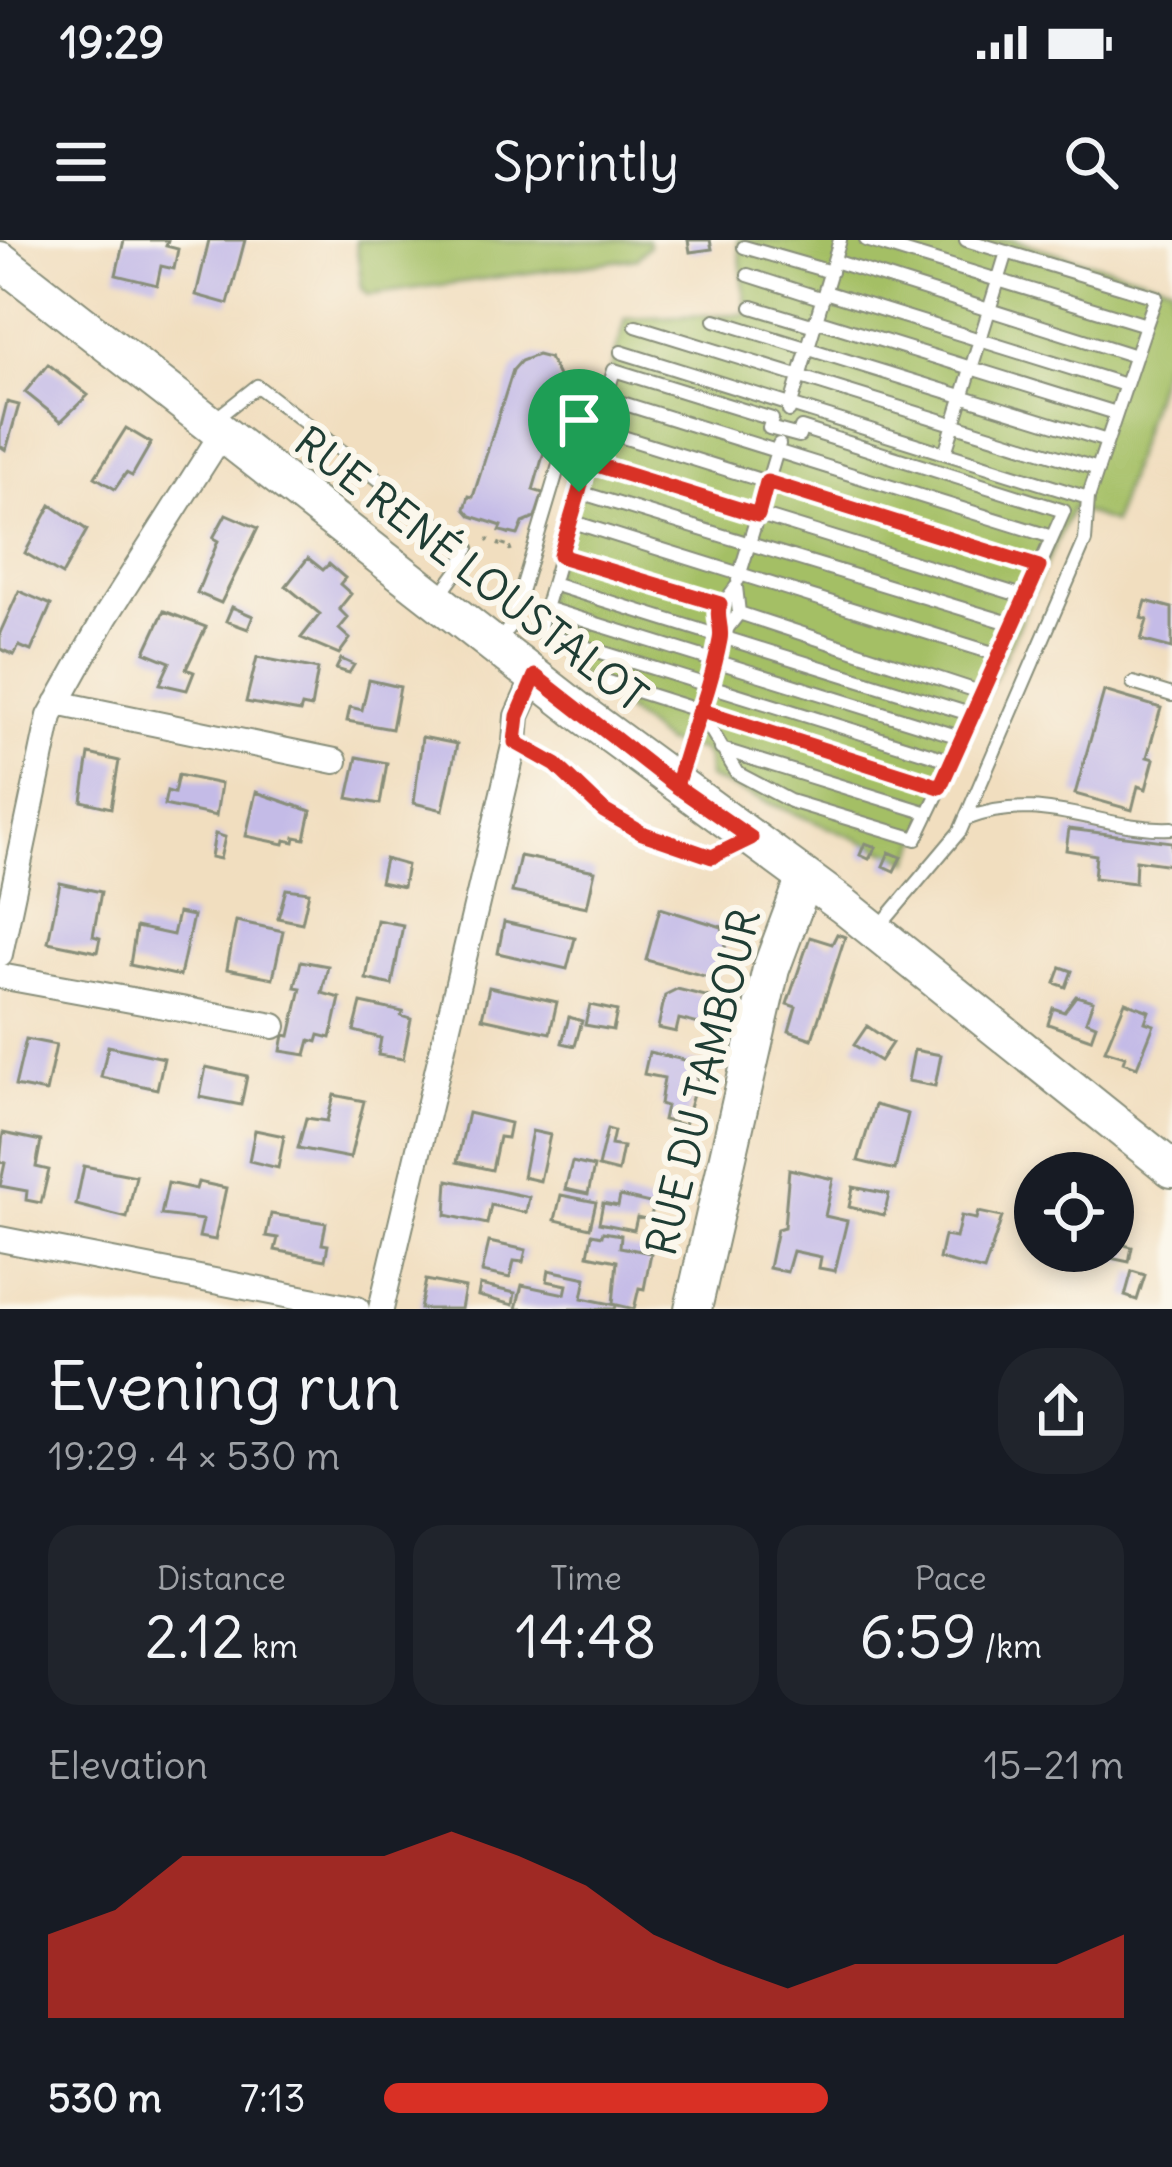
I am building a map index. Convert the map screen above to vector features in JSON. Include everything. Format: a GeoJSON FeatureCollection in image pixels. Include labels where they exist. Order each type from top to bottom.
{"type":"FeatureCollection","features":[{"type":"Feature","properties":{"kind":"street","name":"RUE RENÉ LOUSTALOT"},"geometry":{"type":"LineString","coordinates":[[0,260],[676,786],[875,931],[1172,1169]]}},
{"type":"Feature","properties":{"kind":"street"},"geometry":{"type":"LineString","coordinates":[[0,954],[50,716],[217,427]]}},
{"type":"Feature","properties":{"kind":"street"},"geometry":{"type":"LineString","coordinates":[[381,1309],[518,716],[535,676]]}},
{"type":"Feature","properties":{"kind":"street"},"geometry":{"type":"LineString","coordinates":[[57,703],[335,761]]}},
{"type":"Feature","properties":{"kind":"street","name":"RUE DU TAMBOUR"},"geometry":{"type":"LineString","coordinates":[[693,1309],[771,969],[806,878]]}},
{"type":"Feature","properties":{"kind":"street"},"geometry":{"type":"LineString","coordinates":[[0,976],[274,1026]]}},
{"type":"Feature","properties":{"kind":"street"},"geometry":{"type":"LineString","coordinates":[[0,1238],[357,1309]]}},
{"type":"Feature","properties":{"kind":"lane"},"geometry":{"type":"LineString","coordinates":[[676,786],[722,636],[739,613],[738,581],[748,544],[840,243],[822,240]]}},
{"type":"Feature","properties":{"kind":"lane"},"geometry":{"type":"LineString","coordinates":[[866,240],[1146,325]]}},
{"type":"Feature","properties":{"kind":"lane"},"geometry":{"type":"LineString","coordinates":[[875,931],[966,819],[1085,541],[1088,498],[1156,297],[966,240]]}},
{"type":"Feature","properties":{"kind":"lane"},"geometry":{"type":"LineString","coordinates":[[743,247],[989,310],[1135,356]]}},
{"type":"Feature","properties":{"kind":"lane"},"geometry":{"type":"LineString","coordinates":[[945,453],[1007,252]]}},
{"type":"Feature","properties":{"kind":"lane"},"geometry":{"type":"LineString","coordinates":[[748,275],[1126,385]]}},
{"type":"Feature","properties":{"kind":"lane"},"geometry":{"type":"LineString","coordinates":[[752,307],[1116,413]]}},
{"type":"Feature","properties":{"kind":"lane"},"geometry":{"type":"LineString","coordinates":[[715,320],[1107,441]]}},
{"type":"Feature","properties":{"kind":"lane"},"geometry":{"type":"LineString","coordinates":[[636,326],[1097,469]]}},
{"type":"Feature","properties":{"kind":"lane"},"geometry":{"type":"LineString","coordinates":[[621,352],[786,419],[945,453],[1088,498]]}},
{"type":"Feature","properties":{"kind":"lane"},"geometry":{"type":"LineString","coordinates":[[786,419],[769,428],[772,419],[614,370],[540,626],[543,634],[952,761]]}},
{"type":"Feature","properties":{"kind":"lane"},"geometry":{"type":"LineString","coordinates":[[495,646],[511,625],[583,385]]}},
{"type":"Feature","properties":{"kind":"lane"},"geometry":{"type":"LineString","coordinates":[[217,427],[257,386],[468,548],[436,600]]}},
{"type":"Feature","properties":{"kind":"lane"},"geometry":{"type":"LineString","coordinates":[[606,398],[1052,537]]}},
{"type":"Feature","properties":{"kind":"lane"},"geometry":{"type":"LineString","coordinates":[[699,710],[737,773],[790,801],[916,839],[1064,511],[801,428],[799,436],[786,419]]}},
{"type":"Feature","properties":{"kind":"lane"},"geometry":{"type":"LineString","coordinates":[[597,429],[1039,567]]}},
{"type":"Feature","properties":{"kind":"lane"},"geometry":{"type":"LineString","coordinates":[[587,462],[1026,597]]}},
{"type":"Feature","properties":{"kind":"lane"},"geometry":{"type":"LineString","coordinates":[[579,492],[1013,625]]}},
{"type":"Feature","properties":{"kind":"lane"},"geometry":{"type":"LineString","coordinates":[[570,521],[738,581],[1000,655]]}},
{"type":"Feature","properties":{"kind":"lane"},"geometry":{"type":"LineString","coordinates":[[560,556],[720,604]]}},
{"type":"Feature","properties":{"kind":"lane"},"geometry":{"type":"LineString","coordinates":[[722,636],[717,612],[738,581]]}},
{"type":"Feature","properties":{"kind":"lane"},"geometry":{"type":"LineString","coordinates":[[552,584],[973,715]]}},
{"type":"Feature","properties":{"kind":"lane"},"geometry":{"type":"LineString","coordinates":[[545,608],[963,738]]}},
{"type":"Feature","properties":{"kind":"lane"},"geometry":{"type":"LineString","coordinates":[[739,613],[983,692]]}},
{"type":"Feature","properties":{"kind":"lane"},"geometry":{"type":"LineString","coordinates":[[602,680],[940,787]]}},
{"type":"Feature","properties":{"kind":"lane"},"geometry":{"type":"LineString","coordinates":[[1132,683],[1172,695]]}},
{"type":"Feature","properties":{"kind":"lane"},"geometry":{"type":"LineString","coordinates":[[515,742],[556,765],[604,811],[642,833],[712,857],[751,838]]}},
{"type":"Feature","properties":{"kind":"lane"},"geometry":{"type":"LineString","coordinates":[[720,748],[928,813]]}},
{"type":"Feature","properties":{"kind":"lane"},"geometry":{"type":"LineString","coordinates":[[966,819],[993,808],[1032,806],[1172,828]]}},
{"type":"Feature","properties":{"kind":"path"},"geometry":{"type":"LineString","coordinates":[[474,533],[510,549],[527,543]]}},
{"type":"Feature","properties":{"kind":"path"},"geometry":{"type":"LineString","coordinates":[[504,546],[508,533]]}},
{"type":"Feature","properties":{"kind":"green space"},"geometry":{"type":"Polygon","coordinates":[[[356,240],[648,240],[649,245],[637,258],[368,295],[362,288],[356,240]]]}},
{"type":"Feature","properties":{"kind":"green space"},"geometry":{"type":"Polygon","coordinates":[[[738,240],[1011,240],[1172,285],[1172,335],[1113,523],[1072,508],[910,861],[708,778],[707,758],[701,750],[665,743],[534,635],[626,318],[747,314],[738,240]]]}},
{"type":"Feature","properties":{"kind":"building"},"geometry":{"type":"Polygon","coordinates":[[[124,240],[168,240],[166,246],[178,249],[174,269],[161,266],[157,285],[116,275],[124,240]]]}},
{"type":"Feature","properties":{"kind":"building"},"geometry":{"type":"Polygon","coordinates":[[[209,240],[245,240],[228,304],[196,295],[209,240]]]}},
{"type":"Feature","properties":{"kind":"building"},"geometry":{"type":"Polygon","coordinates":[[[688,240],[710,240],[712,249],[690,252],[688,240]]]}},
{"type":"Feature","properties":{"kind":"building"},"geometry":{"type":"Polygon","coordinates":[[[537,355],[549,358],[560,380],[554,402],[563,420],[545,430],[540,448],[545,449],[533,490],[543,493],[535,518],[523,523],[518,535],[500,531],[502,526],[471,516],[465,509],[469,496],[473,497],[513,370],[537,355]]]}},
{"type":"Feature","properties":{"kind":"building"},"geometry":{"type":"Polygon","coordinates":[[[48,364],[88,395],[61,421],[25,392],[48,364]]]}},
{"type":"Feature","properties":{"kind":"building"},"geometry":{"type":"Polygon","coordinates":[[[7,402],[19,405],[6,450],[0,446],[0,430],[7,402]]]}},
{"type":"Feature","properties":{"kind":"building"},"geometry":{"type":"Polygon","coordinates":[[[126,428],[151,443],[132,476],[126,473],[115,489],[95,477],[126,428]]]}},
{"type":"Feature","properties":{"kind":"building"},"geometry":{"type":"Polygon","coordinates":[[[51,505],[87,530],[62,575],[25,553],[51,505]]]}},
{"type":"Feature","properties":{"kind":"building"},"geometry":{"type":"Polygon","coordinates":[[[226,514],[258,528],[221,603],[197,593],[218,541],[213,538],[226,514]]]}},
{"type":"Feature","properties":{"kind":"building"},"geometry":{"type":"Polygon","coordinates":[[[308,558],[323,570],[329,564],[345,578],[340,584],[351,594],[339,609],[348,618],[339,629],[350,639],[339,654],[301,638],[320,614],[286,586],[308,558]]]}},
{"type":"Feature","properties":{"kind":"building"},"geometry":{"type":"Polygon","coordinates":[[[19,591],[51,605],[31,651],[19,646],[14,655],[0,649],[0,633],[19,591]]]}},
{"type":"Feature","properties":{"kind":"building"},"geometry":{"type":"Polygon","coordinates":[[[1146,601],[1172,608],[1172,648],[1141,640],[1146,601]]]}},
{"type":"Feature","properties":{"kind":"building"},"geometry":{"type":"Polygon","coordinates":[[[232,607],[253,616],[248,629],[226,621],[232,607]]]}},
{"type":"Feature","properties":{"kind":"building"},"geometry":{"type":"Polygon","coordinates":[[[164,611],[206,627],[186,669],[194,672],[187,690],[160,684],[170,662],[145,652],[164,611]]]}},
{"type":"Feature","properties":{"kind":"building"},"geometry":{"type":"Polygon","coordinates":[[[257,657],[318,669],[311,708],[302,706],[300,712],[246,702],[257,657]]]}},
{"type":"Feature","properties":{"kind":"building"},"geometry":{"type":"Polygon","coordinates":[[[341,659],[354,665],[349,673],[336,669],[341,659]]]}},
{"type":"Feature","properties":{"kind":"building"},"geometry":{"type":"Polygon","coordinates":[[[369,680],[400,687],[392,729],[347,721],[350,707],[362,710],[369,680]]]}},
{"type":"Feature","properties":{"kind":"building"},"geometry":{"type":"Polygon","coordinates":[[[1104,691],[1161,708],[1147,757],[1154,759],[1146,789],[1138,786],[1132,810],[1075,794],[1104,691]]]}},
{"type":"Feature","properties":{"kind":"building"},"geometry":{"type":"Polygon","coordinates":[[[422,737],[457,744],[443,810],[414,803],[422,737]]]}},
{"type":"Feature","properties":{"kind":"building"},"geometry":{"type":"Polygon","coordinates":[[[89,754],[119,761],[111,808],[82,801],[89,754]]]}},
{"type":"Feature","properties":{"kind":"building"},"geometry":{"type":"Polygon","coordinates":[[[357,757],[387,763],[380,804],[348,798],[357,757]]]}},
{"type":"Feature","properties":{"kind":"building"},"geometry":{"type":"Polygon","coordinates":[[[178,775],[221,784],[216,816],[164,805],[167,791],[174,793],[178,775]]]}},
{"type":"Feature","properties":{"kind":"building"},"geometry":{"type":"Polygon","coordinates":[[[256,792],[311,811],[305,839],[295,837],[294,842],[285,840],[284,844],[246,836],[256,792]]]}},
{"type":"Feature","properties":{"kind":"building"},"geometry":{"type":"Polygon","coordinates":[[[1069,829],[1172,842],[1172,865],[1136,860],[1135,883],[1094,878],[1096,855],[1066,850],[1069,829]]]}},
{"type":"Feature","properties":{"kind":"building"},"geometry":{"type":"Polygon","coordinates":[[[215,834],[225,837],[220,859],[211,857],[215,834]]]}},
{"type":"Feature","properties":{"kind":"building"},"geometry":{"type":"Polygon","coordinates":[[[865,843],[876,847],[869,859],[860,855],[865,843]]]}},
{"type":"Feature","properties":{"kind":"building"},"geometry":{"type":"Polygon","coordinates":[[[889,852],[901,857],[894,871],[883,866],[889,852]]]}},
{"type":"Feature","properties":{"kind":"building"},"geometry":{"type":"Polygon","coordinates":[[[520,856],[595,871],[587,907],[512,892],[520,856]]]}},
{"type":"Feature","properties":{"kind":"building"},"geometry":{"type":"Polygon","coordinates":[[[385,859],[407,865],[403,887],[380,882],[385,859]]]}},
{"type":"Feature","properties":{"kind":"building"},"geometry":{"type":"Polygon","coordinates":[[[60,883],[101,892],[93,936],[100,938],[97,952],[48,942],[60,883]]]}},
{"type":"Feature","properties":{"kind":"building"},"geometry":{"type":"Polygon","coordinates":[[[286,889],[309,892],[302,923],[278,918],[286,889]]]}},
{"type":"Feature","properties":{"kind":"building"},"geometry":{"type":"Polygon","coordinates":[[[660,908],[722,927],[726,944],[715,979],[646,960],[660,908]]]}},
{"type":"Feature","properties":{"kind":"building"},"geometry":{"type":"Polygon","coordinates":[[[178,913],[193,916],[180,976],[130,965],[136,927],[173,935],[178,913]]]}},
{"type":"Feature","properties":{"kind":"building"},"geometry":{"type":"Polygon","coordinates":[[[377,920],[403,925],[392,985],[366,979],[377,920]]]}},
{"type":"Feature","properties":{"kind":"building"},"geometry":{"type":"Polygon","coordinates":[[[236,921],[283,931],[273,978],[227,969],[236,921]]]}},
{"type":"Feature","properties":{"kind":"building"},"geometry":{"type":"Polygon","coordinates":[[[504,922],[575,938],[567,969],[498,953],[504,922]]]}},
{"type":"Feature","properties":{"kind":"building"},"geometry":{"type":"Polygon","coordinates":[[[837,934],[845,937],[812,1039],[789,1031],[796,1007],[787,1004],[810,937],[832,944],[837,934]]]}},
{"type":"Feature","properties":{"kind":"building"},"geometry":{"type":"Polygon","coordinates":[[[301,961],[328,966],[322,993],[340,998],[331,1038],[319,1035],[317,1042],[310,1040],[306,1055],[281,1051],[284,1035],[290,1036],[301,988],[295,987],[301,961]]]}},
{"type":"Feature","properties":{"kind":"building"},"geometry":{"type":"Polygon","coordinates":[[[1061,967],[1072,971],[1066,987],[1055,983],[1061,967]]]}},
{"type":"Feature","properties":{"kind":"building"},"geometry":{"type":"Polygon","coordinates":[[[489,987],[557,1002],[550,1033],[482,1018],[489,987]]]}},
{"type":"Feature","properties":{"kind":"building"},"geometry":{"type":"Polygon","coordinates":[[[677,989],[718,999],[711,1027],[679,1019],[676,1032],[658,1028],[665,995],[677,989]]]}},
{"type":"Feature","properties":{"kind":"building"},"geometry":{"type":"Polygon","coordinates":[[[1076,996],[1093,1001],[1086,1021],[1096,1025],[1091,1039],[1048,1024],[1053,1008],[1064,1012],[1076,996]]]}},
{"type":"Feature","properties":{"kind":"building"},"geometry":{"type":"Polygon","coordinates":[[[1125,1002],[1149,1011],[1145,1022],[1154,1025],[1137,1067],[1123,1062],[1125,1056],[1105,1050],[1125,1002]]]}},
{"type":"Feature","properties":{"kind":"building"},"geometry":{"type":"Polygon","coordinates":[[[361,1003],[403,1012],[401,1016],[411,1019],[403,1059],[378,1055],[381,1038],[354,1031],[361,1003]]]}},
{"type":"Feature","properties":{"kind":"building"},"geometry":{"type":"Polygon","coordinates":[[[590,1005],[617,1011],[613,1030],[585,1025],[590,1005]]]}},
{"type":"Feature","properties":{"kind":"building"},"geometry":{"type":"Polygon","coordinates":[[[569,1017],[582,1021],[575,1046],[562,1043],[569,1017]]]}},
{"type":"Feature","properties":{"kind":"building"},"geometry":{"type":"Polygon","coordinates":[[[867,1026],[892,1043],[880,1061],[854,1045],[867,1026]]]}},
{"type":"Feature","properties":{"kind":"building"},"geometry":{"type":"Polygon","coordinates":[[[26,1039],[56,1045],[46,1092],[15,1086],[26,1039]]]}},
{"type":"Feature","properties":{"kind":"building"},"geometry":{"type":"Polygon","coordinates":[[[108,1046],[164,1058],[157,1089],[101,1077],[108,1046]]]}},
{"type":"Feature","properties":{"kind":"building"},"geometry":{"type":"Polygon","coordinates":[[[914,1050],[941,1055],[935,1086],[908,1081],[914,1050]]]}},
{"type":"Feature","properties":{"kind":"building"},"geometry":{"type":"Polygon","coordinates":[[[649,1052],[702,1064],[684,1125],[663,1120],[664,1078],[644,1074],[649,1052]]]}},
{"type":"Feature","properties":{"kind":"building"},"geometry":{"type":"Polygon","coordinates":[[[206,1067],[247,1076],[241,1105],[200,1097],[206,1067]]]}},
{"type":"Feature","properties":{"kind":"building"},"geometry":{"type":"Polygon","coordinates":[[[334,1095],[364,1101],[350,1158],[298,1148],[306,1118],[327,1121],[334,1095]]]}},
{"type":"Feature","properties":{"kind":"building"},"geometry":{"type":"Polygon","coordinates":[[[875,1105],[908,1114],[895,1170],[858,1161],[875,1105]]]}},
{"type":"Feature","properties":{"kind":"building"},"geometry":{"type":"Polygon","coordinates":[[[468,1113],[510,1123],[507,1138],[499,1137],[492,1170],[457,1162],[468,1113]]]}},
{"type":"Feature","properties":{"kind":"building"},"geometry":{"type":"Polygon","coordinates":[[[607,1129],[614,1131],[611,1145],[623,1147],[618,1172],[598,1167],[607,1129]]]}},
{"type":"Feature","properties":{"kind":"building"},"geometry":{"type":"Polygon","coordinates":[[[255,1130],[284,1136],[278,1168],[249,1161],[255,1130]]]}},
{"type":"Feature","properties":{"kind":"building"},"geometry":{"type":"Polygon","coordinates":[[[532,1131],[550,1135],[540,1181],[523,1177],[532,1131]]]}},
{"type":"Feature","properties":{"kind":"building"},"geometry":{"type":"Polygon","coordinates":[[[3,1133],[41,1141],[36,1167],[49,1170],[41,1203],[26,1200],[27,1191],[0,1186],[5,1163],[0,1162],[3,1133]]]}},
{"type":"Feature","properties":{"kind":"building"},"geometry":{"type":"Polygon","coordinates":[[[572,1162],[594,1167],[588,1194],[565,1189],[572,1162]]]}},
{"type":"Feature","properties":{"kind":"building"},"geometry":{"type":"Polygon","coordinates":[[[84,1166],[136,1176],[127,1218],[76,1205],[84,1166]]]}},
{"type":"Feature","properties":{"kind":"building"},"geometry":{"type":"Polygon","coordinates":[[[789,1169],[833,1179],[825,1216],[847,1221],[835,1271],[819,1268],[821,1257],[793,1251],[787,1272],[769,1268],[777,1229],[784,1227],[789,1169]]]}},
{"type":"Feature","properties":{"kind":"building"},"geometry":{"type":"Polygon","coordinates":[[[448,1180],[529,1197],[526,1213],[491,1205],[487,1224],[446,1215],[448,1180]]]}},
{"type":"Feature","properties":{"kind":"building"},"geometry":{"type":"Polygon","coordinates":[[[198,1182],[226,1188],[215,1240],[199,1237],[203,1220],[161,1215],[168,1183],[196,1189],[198,1182]]]}},
{"type":"Feature","properties":{"kind":"building"},"geometry":{"type":"Polygon","coordinates":[[[853,1187],[889,1194],[884,1215],[849,1207],[853,1187]]]}},
{"type":"Feature","properties":{"kind":"building"},"geometry":{"type":"Polygon","coordinates":[[[561,1195],[596,1202],[590,1228],[555,1220],[561,1195]]]}},
{"type":"Feature","properties":{"kind":"building"},"geometry":{"type":"Polygon","coordinates":[[[620,1196],[654,1204],[650,1220],[637,1217],[634,1230],[599,1223],[603,1203],[618,1206],[620,1196]]]}},
{"type":"Feature","properties":{"kind":"building"},"geometry":{"type":"Polygon","coordinates":[[[978,1212],[1002,1217],[984,1271],[939,1259],[944,1236],[956,1238],[961,1216],[976,1219],[978,1212]]]}},
{"type":"Feature","properties":{"kind":"building"},"geometry":{"type":"Polygon","coordinates":[[[271,1214],[326,1223],[325,1260],[275,1250],[278,1238],[266,1236],[271,1214]]]}},
{"type":"Feature","properties":{"kind":"building"},"geometry":{"type":"Polygon","coordinates":[[[603,1232],[621,1235],[620,1247],[651,1253],[644,1289],[639,1288],[634,1309],[613,1304],[617,1261],[588,1255],[592,1234],[602,1236],[603,1232]]]}},
{"type":"Feature","properties":{"kind":"building"},"geometry":{"type":"Polygon","coordinates":[[[489,1242],[526,1250],[523,1262],[514,1261],[510,1278],[482,1272],[489,1242]]]}},
{"type":"Feature","properties":{"kind":"building"},"geometry":{"type":"Polygon","coordinates":[[[549,1270],[586,1278],[582,1298],[616,1305],[615,1309],[516,1309],[522,1285],[565,1294],[567,1285],[547,1281],[549,1270]]]}},
{"type":"Feature","properties":{"kind":"building"},"geometry":{"type":"Polygon","coordinates":[[[1132,1272],[1145,1275],[1137,1300],[1125,1296],[1132,1272]]]}},
{"type":"Feature","properties":{"kind":"building"},"geometry":{"type":"Polygon","coordinates":[[[426,1280],[465,1288],[461,1309],[420,1309],[426,1280]]]}},
{"type":"Feature","properties":{"kind":"building"},"geometry":{"type":"Polygon","coordinates":[[[480,1285],[515,1293],[513,1305],[478,1296],[480,1285]]]}},
{"type":"Feature","properties":{"kind":"route"},"geometry":{"type":"LineString","coordinates":[[579,492],[560,556],[720,604],[722,637],[687,746],[676,786],[535,676],[518,716],[515,742],[556,765],[604,811],[642,833],[712,857],[751,838],[676,786],[699,710],[940,787],[1039,567],[767,482],[758,515],[587,462],[579,492]]}}]}
